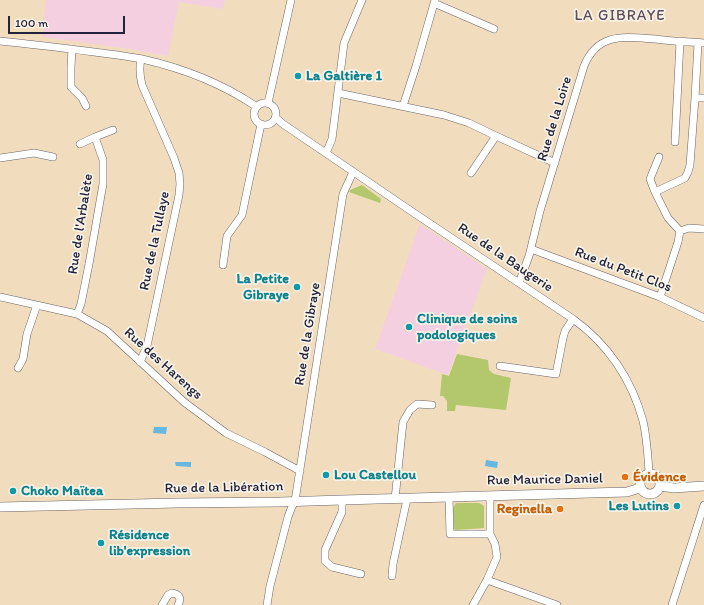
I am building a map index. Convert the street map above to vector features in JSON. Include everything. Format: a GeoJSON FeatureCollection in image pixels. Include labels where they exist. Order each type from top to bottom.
{"type":"FeatureCollection","features":[{"type":"Feature","properties":{"kind":"street"},"geometry":{"type":"LineString","coordinates":[[268,103],[291,0]]}},
{"type":"Feature","properties":{"kind":"street"},"geometry":{"type":"LineString","coordinates":[[326,153],[332,139],[344,43],[362,0]]}},
{"type":"Feature","properties":{"kind":"street"},"geometry":{"type":"LineString","coordinates":[[403,106],[434,2],[494,29]]}},
{"type":"Feature","properties":{"kind":"street","name":"Rue de la Loire"},"geometry":{"type":"LineString","coordinates":[[519,283],[531,249],[540,211],[584,66],[595,48],[607,41],[622,37],[701,43]]}},
{"type":"Feature","properties":{"kind":"street"},"geometry":{"type":"LineString","coordinates":[[0,41],[141,59],[206,79],[257,106]]}},
{"type":"Feature","properties":{"kind":"street"},"geometry":{"type":"LineString","coordinates":[[675,142],[680,41]]}},
{"type":"Feature","properties":{"kind":"street"},"geometry":{"type":"LineString","coordinates":[[655,192],[685,178],[688,172],[690,165],[701,43]]}},
{"type":"Feature","properties":{"kind":"street"},"geometry":{"type":"LineString","coordinates":[[72,49],[71,87],[82,98],[86,106]]}},
{"type":"Feature","properties":{"kind":"street","name":"Rue de la Tullaye"},"geometry":{"type":"LineString","coordinates":[[140,362],[147,346],[179,195],[180,184],[179,173],[174,158],[142,86],[140,79],[141,59]]}},
{"type":"Feature","properties":{"kind":"street"},"geometry":{"type":"LineString","coordinates":[[338,93],[444,115],[469,123],[555,163]]}},
{"type":"Feature","properties":{"kind":"street"},"geometry":{"type":"LineString","coordinates":[[695,98],[704,98]]}},
{"type":"Feature","properties":{"kind":"street"},"geometry":{"type":"LineString","coordinates":[[262,103],[268,103],[275,109],[276,118],[269,124],[261,124],[255,117],[257,106],[262,103]]}},
{"type":"Feature","properties":{"kind":"street","name":"Rue de la Baugerie"},"geometry":{"type":"LineString","coordinates":[[276,118],[585,327],[597,338],[607,350],[633,392],[643,422],[649,474]]}},
{"type":"Feature","properties":{"kind":"street"},"geometry":{"type":"LineString","coordinates":[[223,264],[227,236],[242,215],[261,124]]}},
{"type":"Feature","properties":{"kind":"street"},"geometry":{"type":"LineString","coordinates":[[80,144],[113,130]]}},
{"type":"Feature","properties":{"kind":"street"},"geometry":{"type":"LineString","coordinates":[[471,173],[496,136]]}},
{"type":"Feature","properties":{"kind":"street","name":"Rue de l'Arbalète"},"geometry":{"type":"LineString","coordinates":[[77,314],[88,271],[103,184],[103,160],[95,137]]}},
{"type":"Feature","properties":{"kind":"street"},"geometry":{"type":"LineString","coordinates":[[0,158],[34,153],[52,157]]}},
{"type":"Feature","properties":{"kind":"street"},"geometry":{"type":"LineString","coordinates":[[659,157],[650,179],[668,218],[680,231]]}},
{"type":"Feature","properties":{"kind":"street","name":"Rue de la Gibraye"},"geometry":{"type":"LineString","coordinates":[[269,604],[270,586],[290,509],[295,501],[344,194],[354,172]]}},
{"type":"Feature","properties":{"kind":"street"},"geometry":{"type":"LineString","coordinates":[[680,231],[690,228],[704,229]]}},
{"type":"Feature","properties":{"kind":"street"},"geometry":{"type":"LineString","coordinates":[[660,297],[678,242],[680,231]]}},
{"type":"Feature","properties":{"kind":"street","name":"Rue du Petit Clos"},"geometry":{"type":"LineString","coordinates":[[531,249],[660,297],[704,318]]}},
{"type":"Feature","properties":{"kind":"street","name":"Rue des Harengs"},"geometry":{"type":"LineString","coordinates":[[0,296],[77,314],[107,331],[184,402],[226,433],[300,471]]}},
{"type":"Feature","properties":{"kind":"street"},"geometry":{"type":"LineString","coordinates":[[18,368],[23,359],[27,334],[37,304]]}},
{"type":"Feature","properties":{"kind":"street"},"geometry":{"type":"LineString","coordinates":[[500,366],[556,374],[563,338],[573,319]]}},
{"type":"Feature","properties":{"kind":"street"},"geometry":{"type":"LineString","coordinates":[[395,499],[403,422],[410,410],[417,404],[432,405]]}},
{"type":"Feature","properties":{"kind":"street"},"geometry":{"type":"LineString","coordinates":[[654,474],[660,481],[660,486],[657,492],[651,494],[645,493],[640,488],[640,482],[644,475],[654,474]]}},
{"type":"Feature","properties":{"kind":"street"},"geometry":{"type":"LineString","coordinates":[[660,486],[674,488],[704,486]]}},
{"type":"Feature","properties":{"kind":"street","name":"Rue Maurice Daniel"},"geometry":{"type":"LineString","coordinates":[[449,497],[627,492],[640,488]]}},
{"type":"Feature","properties":{"kind":"street"},"geometry":{"type":"LineString","coordinates":[[473,605],[487,580],[497,557],[495,544],[490,534],[490,496]]}},
{"type":"Feature","properties":{"kind":"street"},"geometry":{"type":"LineString","coordinates":[[449,497],[450,534],[490,534]]}},
{"type":"Feature","properties":{"kind":"street","name":"Rue de la Libération"},"geometry":{"type":"LineString","coordinates":[[0,507],[449,497]]}},
{"type":"Feature","properties":{"kind":"street"},"geometry":{"type":"LineString","coordinates":[[392,576],[392,564],[407,498]]}},
{"type":"Feature","properties":{"kind":"street"},"geometry":{"type":"LineString","coordinates":[[342,500],[342,512],[324,550],[325,561],[332,567],[361,574]]}},
{"type":"Feature","properties":{"kind":"street"},"geometry":{"type":"LineString","coordinates":[[672,605],[704,505]]}},
{"type":"Feature","properties":{"kind":"street"},"geometry":{"type":"LineString","coordinates":[[487,580],[557,605]]}},
{"type":"Feature","properties":{"kind":"street"},"geometry":{"type":"LineString","coordinates":[[162,605],[168,595],[172,592],[179,596],[180,600],[178,605]]}},
{"type":"Feature","properties":{"kind":"shaded area"},"geometry":{"type":"Polygon","coordinates":[[[46,0],[225,0],[223,9],[179,2],[168,56],[130,49],[42,37],[46,0]]]}},
{"type":"Feature","properties":{"kind":"shaded area"},"geometry":{"type":"Polygon","coordinates":[[[420,224],[487,269],[448,375],[375,349],[420,224]]]}},
{"type":"Feature","properties":{"kind":"green space"},"geometry":{"type":"Polygon","coordinates":[[[362,185],[381,199],[380,203],[349,192],[350,190],[362,185]]]}},
{"type":"Feature","properties":{"kind":"green space"},"geometry":{"type":"Polygon","coordinates":[[[457,354],[488,360],[489,370],[494,374],[511,378],[506,410],[456,405],[455,411],[447,411],[447,401],[443,396],[440,396],[442,374],[449,376],[457,354]]]}},
{"type":"Feature","properties":{"kind":"green space"},"geometry":{"type":"Polygon","coordinates":[[[456,503],[479,503],[483,505],[484,528],[454,529],[453,508],[456,503]]]}},
{"type":"Feature","properties":{"kind":"water"},"geometry":{"type":"Polygon","coordinates":[[[154,427],[167,427],[166,434],[153,433],[154,427]]]}},
{"type":"Feature","properties":{"kind":"water"},"geometry":{"type":"Polygon","coordinates":[[[486,460],[498,462],[497,468],[485,466],[486,460]]]}},
{"type":"Feature","properties":{"kind":"water"},"geometry":{"type":"Polygon","coordinates":[[[175,462],[191,462],[191,467],[176,466],[175,462]]]}},
{"type":"Feature","properties":{"kind":"place","name":"La Galtière 1"},"geometry":{"type":"Point","coordinates":[298,76]}},
{"type":"Feature","properties":{"kind":"place","name":"La Petite Gibraye"},"geometry":{"type":"Point","coordinates":[297,287]}},
{"type":"Feature","properties":{"kind":"place","name":"Clinique de soins podologiques"},"geometry":{"type":"Point","coordinates":[409,327]}},
{"type":"Feature","properties":{"kind":"place","name":"Lou Castellou"},"geometry":{"type":"Point","coordinates":[326,475]}},
{"type":"Feature","properties":{"kind":"place","name":"Évidence"},"geometry":{"type":"Point","coordinates":[625,477]}},
{"type":"Feature","properties":{"kind":"place","name":"Choko Maïtea"},"geometry":{"type":"Point","coordinates":[13,491]}},
{"type":"Feature","properties":{"kind":"place","name":"Les Lutins"},"geometry":{"type":"Point","coordinates":[677,506]}},
{"type":"Feature","properties":{"kind":"place","name":"Reginella"},"geometry":{"type":"Point","coordinates":[560,509]}},
{"type":"Feature","properties":{"kind":"place","name":"Résidence lib'expression"},"geometry":{"type":"Point","coordinates":[101,543]}},
{"type":"Feature","properties":{"kind":"district","name":"LA GIBRAYE"},"geometry":{"type":"Point","coordinates":[620,16]}}]}
